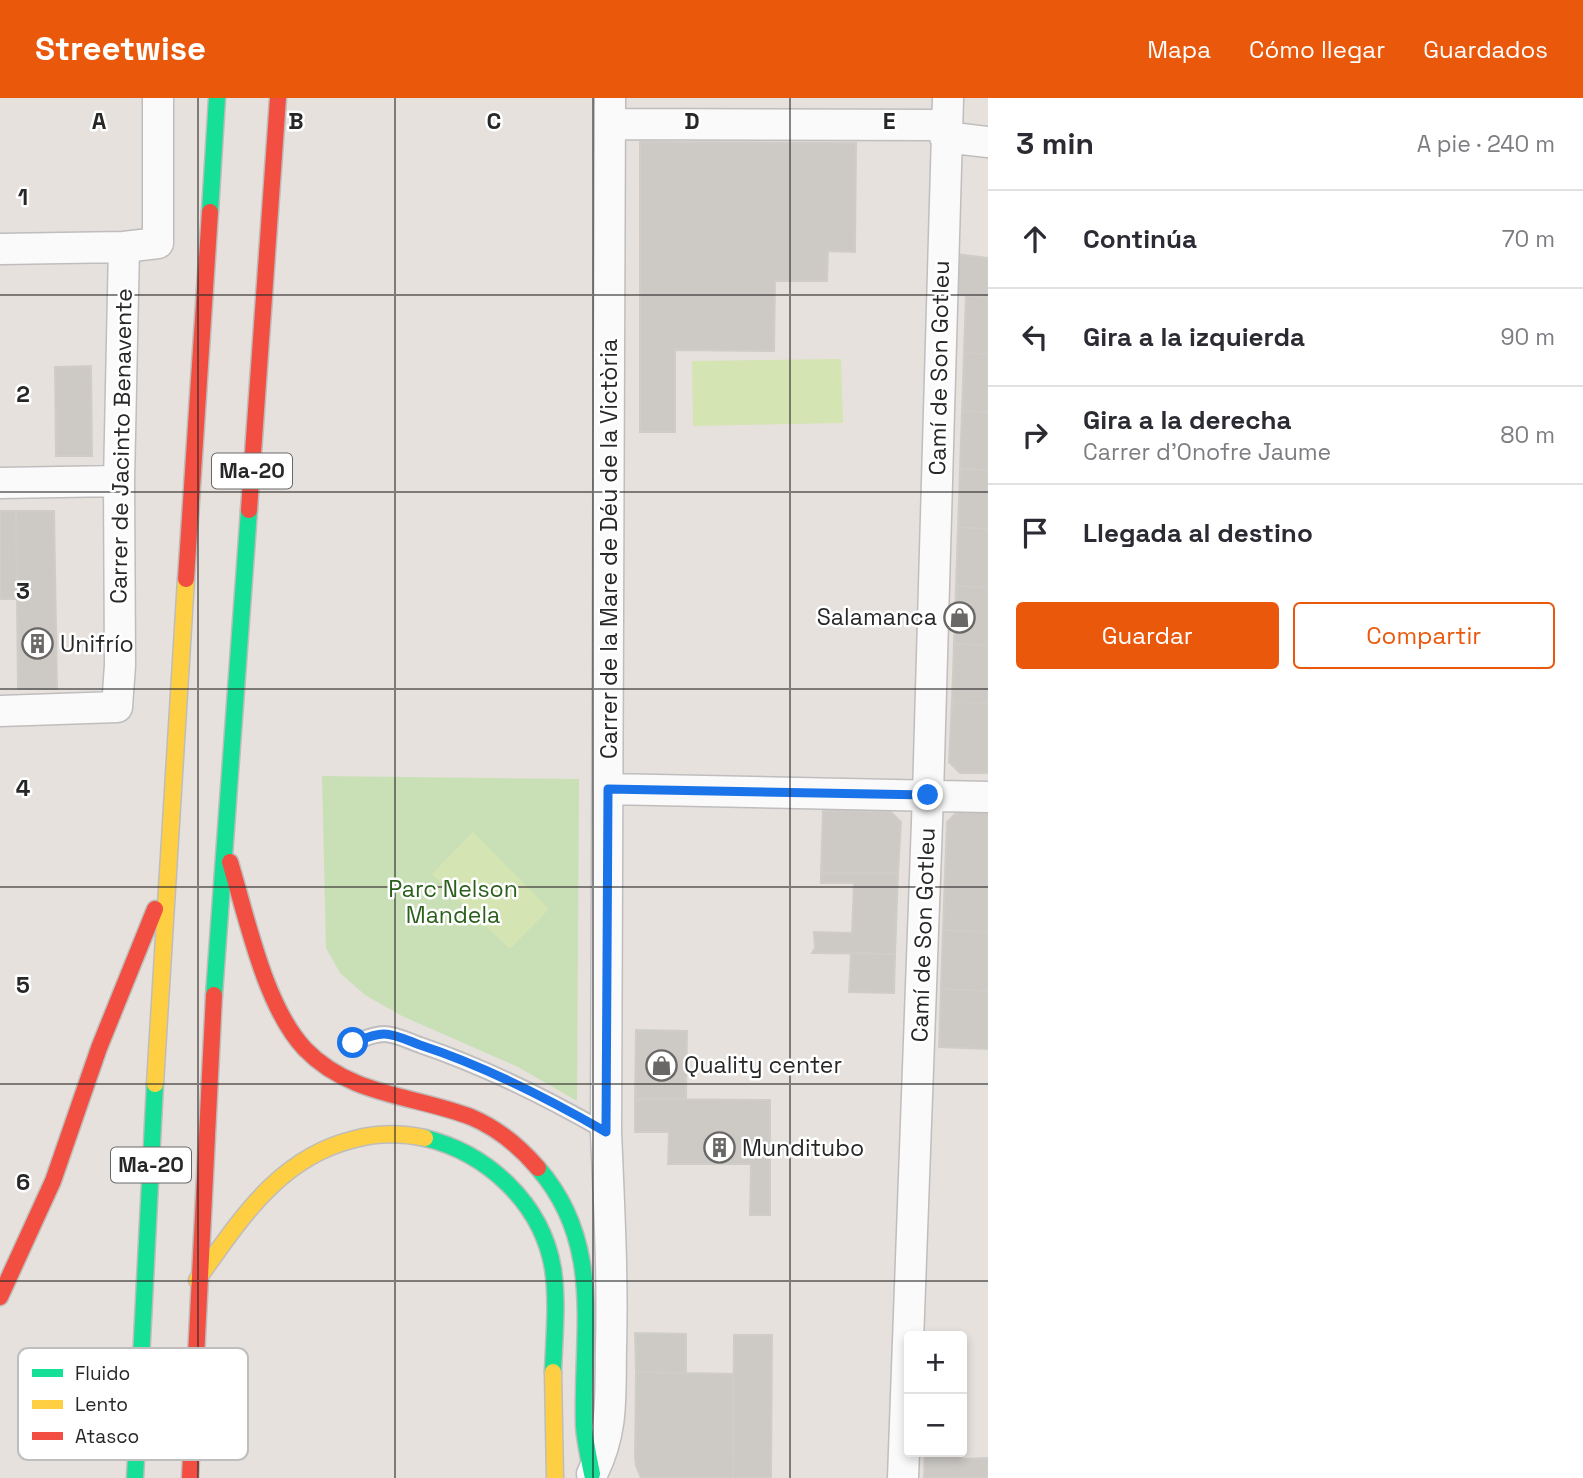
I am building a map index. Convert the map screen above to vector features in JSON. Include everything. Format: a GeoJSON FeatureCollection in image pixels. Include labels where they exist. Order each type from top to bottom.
{"type":"FeatureCollection","features":[{"type":"Feature","properties":{"kind":"highway","name":"Ma-20"},"geometry":{"type":"LineString","coordinates":[[141,1348],[217,98]]}},
{"type":"Feature","properties":{"kind":"highway","name":"Ma-20"},"geometry":{"type":"LineString","coordinates":[[195,1348],[209,1066],[278,98]]}},
{"type":"Feature","properties":{"kind":"highway"},"geometry":{"type":"LineString","coordinates":[[224,844],[275,1001],[287,1025],[304,1047],[327,1069],[362,1087],[454,1112],[495,1131],[516,1145],[532,1161],[561,1199],[571,1220],[584,1266],[584,1430],[592,1474]]}},
{"type":"Feature","properties":{"kind":"highway"},"geometry":{"type":"LineString","coordinates":[[0,1297],[53,1181],[99,1048],[168,877]]}},
{"type":"Feature","properties":{"kind":"highway"},"geometry":{"type":"LineString","coordinates":[[198,1280],[256,1201],[276,1179],[297,1162],[322,1148],[377,1134],[435,1139],[464,1149],[488,1165],[509,1184],[526,1205],[542,1231],[550,1258],[555,1287],[551,1438],[555,1478]]}},
{"type":"Feature","properties":{"kind":"highway"},"geometry":{"type":"LineString","coordinates":[[537,1465],[551,1438]]}},
{"type":"Feature","properties":{"kind":"highway","name":"Ma-20"},"geometry":{"type":"LineString","coordinates":[[135,1460],[135,1478]]}},
{"type":"Feature","properties":{"kind":"highway","name":"Ma-20"},"geometry":{"type":"LineString","coordinates":[[190,1460],[190,1478]]}},
{"type":"Feature","properties":{"kind":"street"},"geometry":{"type":"LineString","coordinates":[[0,248],[124,247],[158,243],[158,98]]}},
{"type":"Feature","properties":{"kind":"street"},"geometry":{"type":"LineString","coordinates":[[610,111],[947,120],[988,142]]}},
{"type":"Feature","properties":{"kind":"street","name":"Carrer de la Mare de Déu de la Victòria"},"geometry":{"type":"LineString","coordinates":[[592,1474],[604,1452],[609,1425],[612,1280],[606,1132],[610,111]]}},
{"type":"Feature","properties":{"kind":"street","name":"Camí de Son Gotleu"},"geometry":{"type":"LineString","coordinates":[[902,1478],[928,795],[947,120]]}},
{"type":"Feature","properties":{"kind":"street","name":"Carrer de Jacinto Benavente"},"geometry":{"type":"LineString","coordinates":[[0,711],[117,707],[120,665],[118,481],[124,247]]}},
{"type":"Feature","properties":{"kind":"street"},"geometry":{"type":"LineString","coordinates":[[0,483],[118,481]]}},
{"type":"Feature","properties":{"kind":"street"},"geometry":{"type":"LineString","coordinates":[[608,789],[988,797]]}},
{"type":"Feature","properties":{"kind":"lane"},"geometry":{"type":"LineString","coordinates":[[353,1043],[385,1034],[440,1051],[501,1077],[606,1132]]}},
{"type":"Feature","properties":{"kind":"green space"},"geometry":{"type":"Polygon","coordinates":[[[841,359],[843,423],[693,426],[692,361],[841,359]]]}},
{"type":"Feature","properties":{"kind":"green space","name":"Parc Nelson Mandela"},"geometry":{"type":"Polygon","coordinates":[[[322,776],[579,779],[577,1101],[518,1067],[402,1016],[365,995],[340,973],[326,948],[322,776]]]}},
{"type":"Feature","properties":{"kind":"green space"},"geometry":{"type":"Polygon","coordinates":[[[473,832],[549,909],[510,949],[432,874],[473,832]]]}},
{"type":"Feature","properties":{"kind":"building"},"geometry":{"type":"Polygon","coordinates":[[[640,142],[856,143],[855,252],[828,251],[827,281],[775,281],[774,351],[675,350],[675,432],[640,432],[640,142]]]}},
{"type":"Feature","properties":{"kind":"building"},"geometry":{"type":"Polygon","coordinates":[[[948,253],[988,258],[988,298],[947,293],[948,253]]]}},
{"type":"Feature","properties":{"kind":"building"},"geometry":{"type":"Polygon","coordinates":[[[966,295],[988,298],[988,354],[964,353],[966,295]]]}},
{"type":"Feature","properties":{"kind":"building"},"geometry":{"type":"Polygon","coordinates":[[[964,353],[988,354],[988,412],[962,411],[964,353]]]}},
{"type":"Feature","properties":{"kind":"building"},"geometry":{"type":"Polygon","coordinates":[[[91,366],[92,456],[56,456],[55,367],[91,366]]]}},
{"type":"Feature","properties":{"kind":"building"},"geometry":{"type":"Polygon","coordinates":[[[962,411],[988,412],[988,470],[960,469],[962,411]]]}},
{"type":"Feature","properties":{"kind":"building"},"geometry":{"type":"Polygon","coordinates":[[[960,469],[988,470],[988,529],[958,527],[960,469]]]}},
{"type":"Feature","properties":{"kind":"building"},"geometry":{"type":"Polygon","coordinates":[[[0,511],[16,511],[17,599],[0,599],[0,511]]]}},
{"type":"Feature","properties":{"kind":"building","name":"Unifrío"},"geometry":{"type":"Polygon","coordinates":[[[16,511],[54,511],[57,689],[18,689],[16,511]]]}},
{"type":"Feature","properties":{"kind":"building"},"geometry":{"type":"Polygon","coordinates":[[[958,527],[988,529],[988,587],[956,586],[958,527]]]}},
{"type":"Feature","properties":{"kind":"building"},"geometry":{"type":"Polygon","coordinates":[[[956,586],[988,587],[988,645],[954,644],[956,586]]]}},
{"type":"Feature","properties":{"kind":"building"},"geometry":{"type":"Polygon","coordinates":[[[954,644],[988,645],[988,703],[952,702],[954,644]]]}},
{"type":"Feature","properties":{"kind":"building"},"geometry":{"type":"Polygon","coordinates":[[[952,702],[988,703],[988,773],[960,773],[949,762],[952,702]]]}},
{"type":"Feature","properties":{"kind":"building"},"geometry":{"type":"Polygon","coordinates":[[[823,811],[890,811],[901,822],[898,873],[821,873],[823,811]]]}},
{"type":"Feature","properties":{"kind":"building"},"geometry":{"type":"Polygon","coordinates":[[[958,811],[988,811],[988,932],[943,930],[947,822],[958,811]]]}},
{"type":"Feature","properties":{"kind":"building"},"geometry":{"type":"Polygon","coordinates":[[[821,873],[898,873],[895,954],[812,953],[815,948],[814,932],[852,933],[854,883],[821,883],[821,873]]]}},
{"type":"Feature","properties":{"kind":"building"},"geometry":{"type":"Polygon","coordinates":[[[943,930],[988,932],[988,991],[941,989],[943,930]]]}},
{"type":"Feature","properties":{"kind":"building"},"geometry":{"type":"Polygon","coordinates":[[[851,953],[895,954],[894,993],[849,992],[851,953]]]}},
{"type":"Feature","properties":{"kind":"building"},"geometry":{"type":"Polygon","coordinates":[[[941,989],[988,991],[988,1049],[939,1047],[941,989]]]}},
{"type":"Feature","properties":{"kind":"building","name":"Quality center"},"geometry":{"type":"Polygon","coordinates":[[[636,1030],[687,1031],[686,1099],[635,1099],[636,1030]]]}},
{"type":"Feature","properties":{"kind":"building","name":"Munditubo"},"geometry":{"type":"Polygon","coordinates":[[[635,1099],[770,1100],[770,1215],[750,1215],[751,1164],[668,1164],[669,1132],[635,1132],[635,1099]]]}},
{"type":"Feature","properties":{"kind":"building"},"geometry":{"type":"Polygon","coordinates":[[[635,1333],[686,1334],[686,1373],[636,1372],[635,1333]]]}},
{"type":"Feature","properties":{"kind":"building"},"geometry":{"type":"Polygon","coordinates":[[[734,1335],[772,1335],[771,1478],[733,1478],[734,1335]]]}},
{"type":"Feature","properties":{"kind":"building"},"geometry":{"type":"Polygon","coordinates":[[[636,1372],[733,1374],[733,1478],[641,1478],[635,1457],[636,1372]]]}},
{"type":"Feature","properties":{"kind":"building"},"geometry":{"type":"Polygon","coordinates":[[[925,1457],[988,1458],[988,1478],[924,1478],[925,1457]]]}},
{"type":"Feature","properties":{"kind":"traffic: fast"},"geometry":{"type":"LineString","coordinates":[[210,212],[217,98]]}},
{"type":"Feature","properties":{"kind":"traffic: fast"},"geometry":{"type":"LineString","coordinates":[[214,995],[249,510]]}},
{"type":"Feature","properties":{"kind":"traffic: fast"},"geometry":{"type":"LineString","coordinates":[[142,1348],[155,1084]]}},
{"type":"Feature","properties":{"kind":"traffic: fast"},"geometry":{"type":"LineString","coordinates":[[425,1138],[448,1145],[490,1169],[508,1184],[537,1223],[547,1245],[553,1269],[553,1372]]}},
{"type":"Feature","properties":{"kind":"traffic: fast"},"geometry":{"type":"LineString","coordinates":[[538,1168],[559,1197],[573,1228],[581,1259],[586,1324],[584,1426],[592,1474]]}},
{"type":"Feature","properties":{"kind":"traffic: fast"},"geometry":{"type":"LineString","coordinates":[[135,1478],[136,1460]]}},
{"type":"Feature","properties":{"kind":"traffic: slow"},"geometry":{"type":"LineString","coordinates":[[155,1084],[186,579]]}},
{"type":"Feature","properties":{"kind":"traffic: slow"},"geometry":{"type":"LineString","coordinates":[[197,1280],[246,1214],[283,1176],[304,1160],[328,1148],[364,1137],[390,1134],[425,1138]]}},
{"type":"Feature","properties":{"kind":"traffic: slow"},"geometry":{"type":"LineString","coordinates":[[553,1372],[555,1478]]}},
{"type":"Feature","properties":{"kind":"traffic: jam"},"geometry":{"type":"LineString","coordinates":[[249,510],[278,98]]}},
{"type":"Feature","properties":{"kind":"traffic: jam"},"geometry":{"type":"LineString","coordinates":[[186,579],[210,212]]}},
{"type":"Feature","properties":{"kind":"traffic: jam"},"geometry":{"type":"LineString","coordinates":[[230,862],[268,986],[291,1031],[305,1049],[323,1065],[362,1085],[481,1121],[508,1139],[538,1168]]}},
{"type":"Feature","properties":{"kind":"traffic: jam"},"geometry":{"type":"LineString","coordinates":[[0,1297],[53,1181],[99,1048],[155,909]]}},
{"type":"Feature","properties":{"kind":"traffic: jam"},"geometry":{"type":"LineString","coordinates":[[196,1348],[214,995]]}},
{"type":"Feature","properties":{"kind":"traffic: jam"},"geometry":{"type":"LineString","coordinates":[[190,1478],[191,1460]]}},
{"type":"Feature","properties":{"kind":"place","name":"Salamanca"},"geometry":{"type":"Point","coordinates":[960,617]}},
{"type":"Feature","properties":{"kind":"place","name":"Unifrío"},"geometry":{"type":"Point","coordinates":[37,644]}},
{"type":"Feature","properties":{"kind":"place","name":"Quality center"},"geometry":{"type":"Point","coordinates":[661,1065]}},
{"type":"Feature","properties":{"kind":"place","name":"Munditubo"},"geometry":{"type":"Point","coordinates":[719,1148]}},
{"type":"Feature","properties":{"kind":"route"},"geometry":{"type":"LineString","coordinates":[[353,1043],[385,1034],[440,1051],[501,1077],[606,1132],[608,789],[928,795]]}}]}
